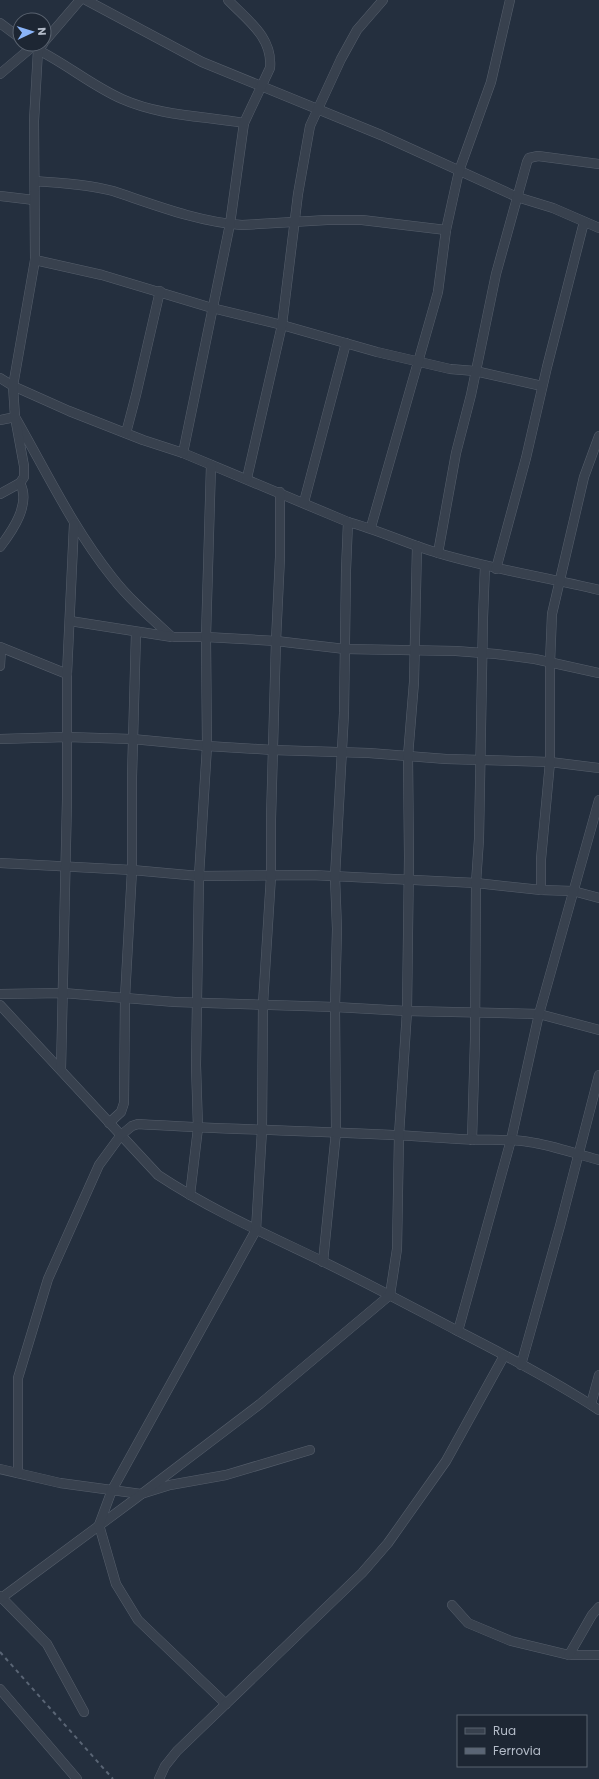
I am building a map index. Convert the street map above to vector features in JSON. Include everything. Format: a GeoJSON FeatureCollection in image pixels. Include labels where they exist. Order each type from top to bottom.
{"type":"FeatureCollection","features":[{"type":"Feature","properties":{"kind":"street"},"geometry":{"type":"LineString","coordinates":[[52,29],[80,0]]}},
{"type":"Feature","properties":{"kind":"street"},"geometry":{"type":"LineString","coordinates":[[86,0],[202,62],[381,135],[517,197],[553,208],[599,228]]}},
{"type":"Feature","properties":{"kind":"street"},"geometry":{"type":"LineString","coordinates":[[182,453],[230,224],[244,123],[270,68],[271,59],[269,48],[264,38],[228,0]]}},
{"type":"Feature","properties":{"kind":"street"},"geometry":{"type":"LineString","coordinates":[[247,478],[282,325],[294,223],[308,134],[317,110],[357,30],[383,0]]}},
{"type":"Feature","properties":{"kind":"street"},"geometry":{"type":"LineString","coordinates":[[371,527],[438,292],[446,230],[459,171],[491,82],[510,0]]}},
{"type":"Feature","properties":{"kind":"street"},"geometry":{"type":"LineString","coordinates":[[0,23],[12,32]]}},
{"type":"Feature","properties":{"kind":"street"},"geometry":{"type":"LineString","coordinates":[[0,74],[28,52]]}},
{"type":"Feature","properties":{"kind":"street"},"geometry":{"type":"LineString","coordinates":[[0,494],[20,482],[24,477],[24,466],[15,417],[13,386],[35,260],[34,121],[37,52]]}},
{"type":"Feature","properties":{"kind":"street"},"geometry":{"type":"LineString","coordinates":[[47,52],[102,89],[144,107],[194,117],[244,123]]}},
{"type":"Feature","properties":{"kind":"street"},"geometry":{"type":"LineString","coordinates":[[438,553],[456,453],[471,395],[496,274],[527,162],[529,158],[533,156],[599,164]]}},
{"type":"Feature","properties":{"kind":"street"},"geometry":{"type":"LineString","coordinates":[[35,181],[95,187],[195,217],[230,224],[362,220],[446,230]]}},
{"type":"Feature","properties":{"kind":"street"},"geometry":{"type":"LineString","coordinates":[[0,196],[34,200]]}},
{"type":"Feature","properties":{"kind":"street"},"geometry":{"type":"LineString","coordinates":[[496,569],[526,458],[542,386],[584,222]]}},
{"type":"Feature","properties":{"kind":"street"},"geometry":{"type":"LineString","coordinates":[[35,260],[102,275],[160,291],[212,308],[282,325],[418,362],[450,369],[475,371],[542,386]]}},
{"type":"Feature","properties":{"kind":"street"},"geometry":{"type":"LineString","coordinates":[[126,433],[160,291]]}},
{"type":"Feature","properties":{"kind":"street"},"geometry":{"type":"LineString","coordinates":[[304,502],[346,343]]}},
{"type":"Feature","properties":{"kind":"street"},"geometry":{"type":"LineString","coordinates":[[0,378],[13,386],[69,411],[247,478],[348,522],[371,527],[438,553],[496,569],[599,590]]}},
{"type":"Feature","properties":{"kind":"street"},"geometry":{"type":"LineString","coordinates":[[0,420],[15,417]]}},
{"type":"Feature","properties":{"kind":"street"},"geometry":{"type":"LineString","coordinates":[[15,417],[74,524],[111,576],[125,592],[172,637]]}},
{"type":"Feature","properties":{"kind":"street"},"geometry":{"type":"LineString","coordinates":[[541,890],[541,859],[550,762],[550,662],[552,614],[584,478],[599,436]]}},
{"type":"Feature","properties":{"kind":"street"},"geometry":{"type":"LineString","coordinates":[[190,1195],[198,1128],[197,1003],[199,876],[207,746],[206,637],[211,465]]}},
{"type":"Feature","properties":{"kind":"street"},"geometry":{"type":"LineString","coordinates":[[0,547],[18,521],[24,496],[20,482]]}},
{"type":"Feature","properties":{"kind":"street"},"geometry":{"type":"LineString","coordinates":[[226,1704],[138,1620],[116,1584],[99,1525],[112,1490],[256,1230],[262,1130],[263,1004],[271,876],[280,492]]}},
{"type":"Feature","properties":{"kind":"street"},"geometry":{"type":"LineString","coordinates":[[323,1262],[336,1132],[335,1007],[337,929],[335,877],[342,752],[348,522]]}},
{"type":"Feature","properties":{"kind":"street"},"geometry":{"type":"LineString","coordinates":[[61,1070],[67,674],[74,524]]}},
{"type":"Feature","properties":{"kind":"street"},"geometry":{"type":"LineString","coordinates":[[84,1712],[47,1644],[1,1598],[260,1404],[390,1295],[397,1248],[399,1135],[407,1011],[409,857],[408,756],[412,716],[417,546]]}},
{"type":"Feature","properties":{"kind":"street"},"geometry":{"type":"LineString","coordinates":[[472,1140],[474,1108],[477,915],[476,883],[479,839],[485,566]]}},
{"type":"Feature","properties":{"kind":"street"},"geometry":{"type":"LineString","coordinates":[[70,621],[136,633],[172,637],[206,637],[276,641],[345,649],[482,653],[550,662],[599,673]]}},
{"type":"Feature","properties":{"kind":"street"},"geometry":{"type":"LineString","coordinates":[[109,1123],[121,1112],[124,1103],[125,998],[132,870],[132,739],[136,633]]}},
{"type":"Feature","properties":{"kind":"street"},"geometry":{"type":"LineString","coordinates":[[0,666],[1,647],[67,674]]}},
{"type":"Feature","properties":{"kind":"street"},"geometry":{"type":"LineString","coordinates":[[0,739],[67,737],[132,739],[273,750],[550,762],[599,768]]}},
{"type":"Feature","properties":{"kind":"street"},"geometry":{"type":"LineString","coordinates":[[458,1331],[511,1140],[539,1014],[599,800]]}},
{"type":"Feature","properties":{"kind":"street"},"geometry":{"type":"LineString","coordinates":[[0,863],[132,870],[199,876],[335,877],[476,883],[541,890],[573,891],[599,898]]}},
{"type":"Feature","properties":{"kind":"street"},"geometry":{"type":"LineString","coordinates":[[0,994],[63,993],[197,1003],[263,1004],[407,1011],[539,1014],[599,1030]]}},
{"type":"Feature","properties":{"kind":"street"},"geometry":{"type":"LineString","coordinates":[[0,1005],[158,1175],[190,1195],[256,1230],[390,1295],[558,1384],[599,1410]]}},
{"type":"Feature","properties":{"kind":"street"},"geometry":{"type":"LineString","coordinates":[[521,1365],[579,1155],[599,1075]]}},
{"type":"Feature","properties":{"kind":"street"},"geometry":{"type":"LineString","coordinates":[[18,1473],[18,1378],[48,1279],[99,1165],[121,1135],[132,1126],[138,1124],[198,1128],[399,1135],[472,1140],[511,1140],[530,1142],[599,1160]]}},
{"type":"Feature","properties":{"kind":"street"},"geometry":{"type":"LineString","coordinates":[[159,1779],[165,1766],[177,1751],[362,1573],[388,1543],[446,1461],[504,1356]]}},
{"type":"Feature","properties":{"kind":"street"},"geometry":{"type":"LineString","coordinates":[[591,1404],[599,1375]]}},
{"type":"Feature","properties":{"kind":"street"},"geometry":{"type":"LineString","coordinates":[[0,1469],[60,1483],[141,1494],[170,1485],[226,1475],[310,1450]]}},
{"type":"Feature","properties":{"kind":"street"},"geometry":{"type":"LineString","coordinates":[[452,1605],[468,1623],[504,1638],[569,1655],[599,1655]]}},
{"type":"Feature","properties":{"kind":"street"},"geometry":{"type":"LineString","coordinates":[[569,1655],[592,1615],[599,1607]]}},
{"type":"Feature","properties":{"kind":"street"},"geometry":{"type":"LineString","coordinates":[[0,1689],[77,1779]]}},
{"type":"Feature","properties":{"kind":"railway"},"geometry":{"type":"LineString","coordinates":[[0,1652],[113,1779]]}}]}
